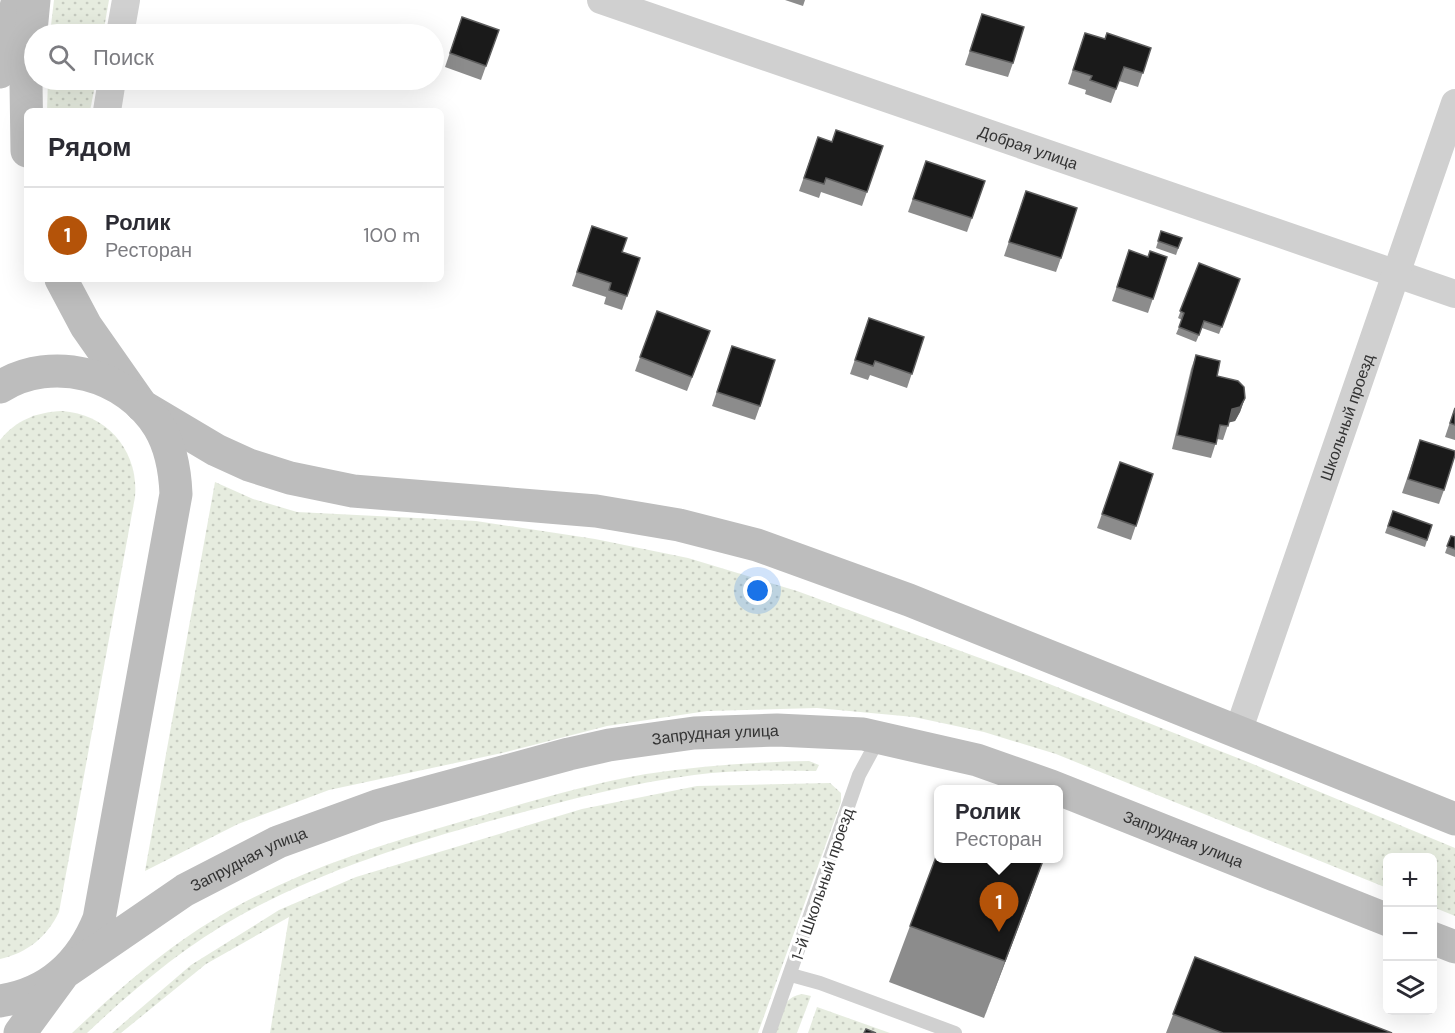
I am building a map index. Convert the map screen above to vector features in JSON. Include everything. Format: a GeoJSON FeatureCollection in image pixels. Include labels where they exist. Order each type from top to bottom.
{"type":"FeatureCollection","features":[{"type":"Feature","properties":{"kind":"main road"},"geometry":{"type":"LineString","coordinates":[[2,64],[18,0]]}},
{"type":"Feature","properties":{"kind":"main road"},"geometry":{"type":"LineString","coordinates":[[32,24],[34,0]]}},
{"type":"Feature","properties":{"kind":"main road"},"geometry":{"type":"LineString","coordinates":[[26,90],[26,108]]}},
{"type":"Feature","properties":{"kind":"main road"},"geometry":{"type":"LineString","coordinates":[[20,1033],[88,943],[100,912],[174,509],[175,476],[172,459],[159,426],[142,406],[86,326],[63,282]]}},
{"type":"Feature","properties":{"kind":"main road"},"geometry":{"type":"LineString","coordinates":[[0,387],[38,373],[73,372],[106,381],[122,389],[142,406],[216,450],[269,472],[311,484],[374,494],[517,502],[636,516],[756,545],[869,584],[1455,819]]}},
{"type":"Feature","properties":{"kind":"main road","name":"Запрудная улица"},"geometry":{"type":"LineString","coordinates":[[64,973],[150,912],[222,869],[297,834],[376,806],[569,754],[651,738],[757,730],[863,734],[948,753],[1015,772],[1048,785]]}},
{"type":"Feature","properties":{"kind":"main road","name":"Запрудная улица"},"geometry":{"type":"LineString","coordinates":[[1063,791],[1383,918]]}},
{"type":"Feature","properties":{"kind":"main road"},"geometry":{"type":"LineString","coordinates":[[1437,940],[1455,948]]}},
{"type":"Feature","properties":{"kind":"main road"},"geometry":{"type":"LineString","coordinates":[[0,1001],[29,994],[64,973]]}},
{"type":"Feature","properties":{"kind":"street"},"geometry":{"type":"LineString","coordinates":[[122,24],[126,0]]}},
{"type":"Feature","properties":{"kind":"street","name":"Добрая улица"},"geometry":{"type":"LineString","coordinates":[[601,0],[1455,294]]}},
{"type":"Feature","properties":{"kind":"street"},"geometry":{"type":"LineString","coordinates":[[107,108],[110,90]]}},
{"type":"Feature","properties":{"kind":"street","name":"Школьный проезд"},"geometry":{"type":"LineString","coordinates":[[1238,732],[1455,103]]}},
{"type":"Feature","properties":{"kind":"lane","name":"1-й Школьный проезд"},"geometry":{"type":"LineString","coordinates":[[769,1033],[859,775],[879,738]]}},
{"type":"Feature","properties":{"kind":"lane"},"geometry":{"type":"LineString","coordinates":[[791,975],[820,983],[955,1033]]}},
{"type":"Feature","properties":{"kind":"shaded area"},"geometry":{"type":"Polygon","coordinates":[[[54,0],[109,0],[105,24],[51,24],[54,0]]]}},
{"type":"Feature","properties":{"kind":"shaded area"},"geometry":{"type":"Polygon","coordinates":[[[48,90],[94,90],[91,108],[47,108],[48,90]]]}},
{"type":"Feature","properties":{"kind":"shaded area"},"geometry":{"type":"Polygon","coordinates":[[[62,411],[93,419],[117,438],[132,465],[135,497],[59,912],[49,929],[35,943],[19,953],[0,959],[0,440],[13,427],[28,418],[62,411]]]}},
{"type":"Feature","properties":{"kind":"shaded area"},"geometry":{"type":"Polygon","coordinates":[[[215,482],[253,499],[297,512],[476,521],[595,539],[688,558],[797,591],[1029,676],[1248,762],[1455,848],[1455,916],[1437,909],[1437,853],[1383,853],[1383,886],[1056,754],[984,732],[914,717],[817,708],[707,711],[607,726],[502,753],[329,790],[238,824],[145,871],[215,482]]]}},
{"type":"Feature","properties":{"kind":"shaded area"},"geometry":{"type":"Polygon","coordinates":[[[809,761],[819,765],[816,771],[709,773],[617,789],[490,821],[363,861],[301,886],[220,927],[160,969],[87,1033],[72,1033],[152,963],[217,917],[292,879],[345,858],[525,803],[622,779],[646,774],[748,763],[809,761]]]}},
{"type":"Feature","properties":{"kind":"shaded area"},"geometry":{"type":"Polygon","coordinates":[[[830,783],[841,793],[841,802],[758,1033],[270,1033],[289,917],[206,964],[121,1033],[112,1033],[191,965],[279,910],[356,877],[582,809],[697,786],[830,783]]]}},
{"type":"Feature","properties":{"kind":"shaded area"},"geometry":{"type":"Polygon","coordinates":[[[802,994],[811,996],[797,1033],[772,1033],[786,1003],[802,994]]]}},
{"type":"Feature","properties":{"kind":"shaded area"},"geometry":{"type":"Polygon","coordinates":[[[817,1007],[890,1033],[808,1033],[817,1007]]]}},
{"type":"Feature","properties":{"kind":"building"},"geometry":{"type":"Polygon","coordinates":[[[982,14],[1024,27],[1013,63],[970,51],[982,14]]]}},
{"type":"Feature","properties":{"kind":"building"},"geometry":{"type":"Polygon","coordinates":[[[462,17],[499,30],[486,66],[450,53],[462,17]]]}},
{"type":"Feature","properties":{"kind":"building"},"geometry":{"type":"Polygon","coordinates":[[[1085,33],[1105,39],[1107,33],[1151,48],[1143,73],[1124,67],[1116,89],[1090,80],[1092,76],[1073,70],[1085,33]]]}},
{"type":"Feature","properties":{"kind":"building"},"geometry":{"type":"Polygon","coordinates":[[[836,130],[883,146],[867,192],[826,178],[824,184],[804,178],[818,137],[832,142],[836,130]]]}},
{"type":"Feature","properties":{"kind":"building"},"geometry":{"type":"Polygon","coordinates":[[[926,161],[985,181],[972,218],[913,199],[926,161]]]}},
{"type":"Feature","properties":{"kind":"building"},"geometry":{"type":"Polygon","coordinates":[[[1026,191],[1077,208],[1061,258],[1009,242],[1026,191]]]}},
{"type":"Feature","properties":{"kind":"building"},"geometry":{"type":"Polygon","coordinates":[[[592,226],[627,238],[622,252],[640,258],[627,296],[609,290],[611,283],[577,272],[592,226]]]}},
{"type":"Feature","properties":{"kind":"building"},"geometry":{"type":"Polygon","coordinates":[[[1161,231],[1182,238],[1178,248],[1158,241],[1161,231]]]}},
{"type":"Feature","properties":{"kind":"building"},"geometry":{"type":"Polygon","coordinates":[[[1129,250],[1148,257],[1150,251],[1167,257],[1153,299],[1117,287],[1129,250]]]}},
{"type":"Feature","properties":{"kind":"building"},"geometry":{"type":"Polygon","coordinates":[[[1199,263],[1240,279],[1222,327],[1204,321],[1199,335],[1179,327],[1184,313],[1180,311],[1199,263]]]}},
{"type":"Feature","properties":{"kind":"building"},"geometry":{"type":"Polygon","coordinates":[[[657,311],[710,331],[692,377],[640,357],[657,311]]]}},
{"type":"Feature","properties":{"kind":"building"},"geometry":{"type":"Polygon","coordinates":[[[869,318],[924,337],[912,374],[875,361],[873,366],[855,360],[869,318]]]}},
{"type":"Feature","properties":{"kind":"building"},"geometry":{"type":"Polygon","coordinates":[[[732,346],[775,360],[760,406],[717,392],[732,346]]]}},
{"type":"Feature","properties":{"kind":"building"},"geometry":{"type":"Polygon","coordinates":[[[1196,355],[1220,361],[1217,376],[1238,381],[1244,387],[1245,398],[1240,407],[1232,409],[1228,426],[1220,425],[1216,444],[1177,435],[1196,355]]]}},
{"type":"Feature","properties":{"kind":"building"},"geometry":{"type":"Polygon","coordinates":[[[1455,408],[1455,425],[1450,423],[1455,408]]]}},
{"type":"Feature","properties":{"kind":"building"},"geometry":{"type":"Polygon","coordinates":[[[1420,440],[1455,451],[1444,490],[1408,479],[1420,440]]]}},
{"type":"Feature","properties":{"kind":"building"},"geometry":{"type":"Polygon","coordinates":[[[1120,462],[1153,474],[1136,526],[1102,514],[1120,462]]]}},
{"type":"Feature","properties":{"kind":"building"},"geometry":{"type":"Polygon","coordinates":[[[1393,511],[1432,525],[1427,540],[1388,526],[1393,511]]]}},
{"type":"Feature","properties":{"kind":"building"},"geometry":{"type":"Polygon","coordinates":[[[1451,536],[1455,537],[1455,549],[1447,546],[1451,536]]]}},
{"type":"Feature","properties":{"kind":"building"},"geometry":{"type":"Polygon","coordinates":[[[934,862],[1042,863],[1005,961],[910,926],[934,862]]]}},
{"type":"Feature","properties":{"kind":"building"},"geometry":{"type":"Polygon","coordinates":[[[1195,957],[1392,1033],[1223,1033],[1173,1014],[1195,957]]]}},
{"type":"Feature","properties":{"kind":"building"},"geometry":{"type":"Polygon","coordinates":[[[866,1029],[876,1033],[864,1033],[866,1029]]]}},
{"type":"Feature","properties":{"kind":"place","name":"Ролик"},"geometry":{"type":"Point","coordinates":[999,932]}}]}
